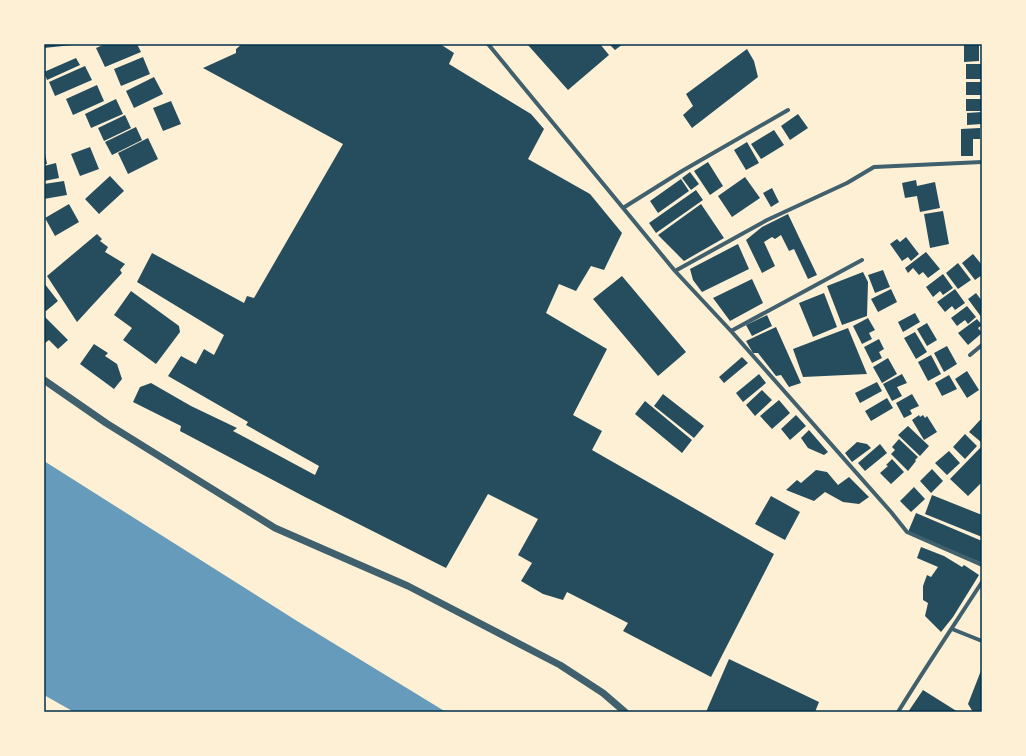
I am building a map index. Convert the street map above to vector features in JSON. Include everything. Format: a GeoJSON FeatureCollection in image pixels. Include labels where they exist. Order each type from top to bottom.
{"type":"FeatureCollection","features":[{"type":"Feature","properties":{"kind":"street"},"geometry":{"type":"LineString","coordinates":[[488,44],[675,271],[731,330],[907,532],[982,565]]}},
{"type":"Feature","properties":{"kind":"street"},"geometry":{"type":"LineString","coordinates":[[623,208],[682,171],[788,110]]}},
{"type":"Feature","properties":{"kind":"street"},"geometry":{"type":"LineString","coordinates":[[675,271],[767,220],[847,183],[874,167],[982,162]]}},
{"type":"Feature","properties":{"kind":"street"},"geometry":{"type":"LineString","coordinates":[[731,330],[862,260]]}},
{"type":"Feature","properties":{"kind":"street"},"geometry":{"type":"LineString","coordinates":[[970,354],[982,345]]}},
{"type":"Feature","properties":{"kind":"street"},"geometry":{"type":"LineString","coordinates":[[44,380],[106,423],[275,528],[408,586],[560,665],[603,692],[625,712]]}},
{"type":"Feature","properties":{"kind":"street"},"geometry":{"type":"LineString","coordinates":[[898,712],[928,662],[952,629],[982,582]]}},
{"type":"Feature","properties":{"kind":"street"},"geometry":{"type":"LineString","coordinates":[[952,629],[982,640]]}},
{"type":"Feature","properties":{"kind":"water"},"geometry":{"type":"Polygon","coordinates":[[[44,461],[297,621],[446,712],[74,712],[44,695],[44,461]]]}},
{"type":"Feature","properties":{"kind":"building"},"geometry":{"type":"Polygon","coordinates":[[[44,44],[72,44],[72,45],[44,48],[44,44]]]}},
{"type":"Feature","properties":{"kind":"building"},"geometry":{"type":"Polygon","coordinates":[[[105,44],[137,44],[141,52],[105,67],[96,48],[105,44]]]}},
{"type":"Feature","properties":{"kind":"building"},"geometry":{"type":"Polygon","coordinates":[[[242,44],[440,44],[454,53],[449,64],[531,114],[544,129],[528,159],[590,194],[622,233],[604,270],[591,266],[576,291],[559,284],[546,313],[607,349],[573,415],[602,431],[592,450],[774,554],[711,677],[623,631],[628,623],[567,592],[563,600],[543,594],[521,581],[532,563],[518,555],[538,519],[488,494],[446,568],[305,497],[180,431],[181,426],[133,402],[140,387],[151,383],[191,406],[237,428],[233,431],[315,475],[319,466],[246,425],[248,422],[168,376],[181,356],[196,364],[204,349],[214,355],[224,335],[137,282],[152,253],[244,303],[247,296],[254,298],[343,144],[203,68],[236,53],[236,49],[242,44]]]}},
{"type":"Feature","properties":{"kind":"building"},"geometry":{"type":"Polygon","coordinates":[[[527,44],[600,44],[609,55],[568,90],[527,44]]]}},
{"type":"Feature","properties":{"kind":"building"},"geometry":{"type":"Polygon","coordinates":[[[609,44],[623,44],[615,50],[609,44]]]}},
{"type":"Feature","properties":{"kind":"building"},"geometry":{"type":"Polygon","coordinates":[[[964,44],[979,44],[979,61],[964,62],[964,44]]]}},
{"type":"Feature","properties":{"kind":"building"},"geometry":{"type":"Polygon","coordinates":[[[747,49],[754,61],[758,77],[692,128],[683,115],[693,106],[686,94],[747,49]]]}},
{"type":"Feature","properties":{"kind":"building"},"geometry":{"type":"Polygon","coordinates":[[[143,57],[150,74],[121,86],[114,69],[143,57]]]}},
{"type":"Feature","properties":{"kind":"building"},"geometry":{"type":"Polygon","coordinates":[[[76,58],[80,65],[47,80],[44,72],[76,58]]]}},
{"type":"Feature","properties":{"kind":"building"},"geometry":{"type":"Polygon","coordinates":[[[966,64],[982,64],[982,79],[966,79],[966,64]]]}},
{"type":"Feature","properties":{"kind":"building"},"geometry":{"type":"Polygon","coordinates":[[[85,66],[92,80],[55,96],[49,82],[85,66]]]}},
{"type":"Feature","properties":{"kind":"building"},"geometry":{"type":"Polygon","coordinates":[[[154,77],[163,94],[134,108],[126,91],[154,77]]]}},
{"type":"Feature","properties":{"kind":"building"},"geometry":{"type":"Polygon","coordinates":[[[966,82],[982,82],[982,95],[966,95],[966,82]]]}},
{"type":"Feature","properties":{"kind":"building"},"geometry":{"type":"Polygon","coordinates":[[[97,85],[104,101],[73,115],[66,99],[97,85]]]}},
{"type":"Feature","properties":{"kind":"building"},"geometry":{"type":"Polygon","coordinates":[[[116,99],[123,114],[91,128],[85,114],[116,99]]]}},
{"type":"Feature","properties":{"kind":"building"},"geometry":{"type":"Polygon","coordinates":[[[966,99],[982,99],[982,111],[966,111],[966,99]]]}},
{"type":"Feature","properties":{"kind":"building"},"geometry":{"type":"Polygon","coordinates":[[[171,101],[181,124],[163,131],[153,108],[171,101]]]}},
{"type":"Feature","properties":{"kind":"building"},"geometry":{"type":"Polygon","coordinates":[[[982,112],[982,124],[967,125],[967,113],[982,112]]]}},
{"type":"Feature","properties":{"kind":"building"},"geometry":{"type":"Polygon","coordinates":[[[798,114],[808,128],[790,140],[781,126],[798,114]]]}},
{"type":"Feature","properties":{"kind":"building"},"geometry":{"type":"Polygon","coordinates":[[[125,115],[131,128],[104,141],[98,128],[125,115]]]}},
{"type":"Feature","properties":{"kind":"building"},"geometry":{"type":"Polygon","coordinates":[[[136,127],[142,140],[112,155],[105,142],[136,127]]]}},
{"type":"Feature","properties":{"kind":"building"},"geometry":{"type":"Polygon","coordinates":[[[980,128],[980,139],[973,139],[973,156],[961,156],[961,129],[980,128]]]}},
{"type":"Feature","properties":{"kind":"building"},"geometry":{"type":"Polygon","coordinates":[[[774,130],[784,145],[761,159],[751,144],[774,130]]]}},
{"type":"Feature","properties":{"kind":"building"},"geometry":{"type":"Polygon","coordinates":[[[148,138],[158,159],[128,174],[118,153],[148,138]]]}},
{"type":"Feature","properties":{"kind":"building"},"geometry":{"type":"Polygon","coordinates":[[[747,142],[759,163],[746,170],[734,150],[747,142]]]}},
{"type":"Feature","properties":{"kind":"building"},"geometry":{"type":"Polygon","coordinates":[[[90,147],[99,169],[80,176],[71,154],[90,147]]]}},
{"type":"Feature","properties":{"kind":"building"},"geometry":{"type":"Polygon","coordinates":[[[44,148],[47,164],[44,164],[44,148]]]}},
{"type":"Feature","properties":{"kind":"building"},"geometry":{"type":"Polygon","coordinates":[[[708,162],[723,186],[710,195],[694,171],[708,162]]]}},
{"type":"Feature","properties":{"kind":"building"},"geometry":{"type":"Polygon","coordinates":[[[56,163],[59,178],[44,181],[44,166],[56,163]]]}},
{"type":"Feature","properties":{"kind":"building"},"geometry":{"type":"Polygon","coordinates":[[[690,172],[699,184],[691,190],[682,178],[690,172]]]}},
{"type":"Feature","properties":{"kind":"building"},"geometry":{"type":"Polygon","coordinates":[[[110,176],[124,191],[99,214],[85,199],[110,176]]]}},
{"type":"Feature","properties":{"kind":"building"},"geometry":{"type":"Polygon","coordinates":[[[745,177],[760,198],[732,217],[718,196],[745,177]]]}},
{"type":"Feature","properties":{"kind":"building"},"geometry":{"type":"Polygon","coordinates":[[[681,179],[689,191],[658,213],[650,201],[681,179]]]}},
{"type":"Feature","properties":{"kind":"building"},"geometry":{"type":"Polygon","coordinates":[[[916,180],[917,186],[935,182],[940,208],[920,212],[917,196],[905,198],[902,183],[916,180]]]}},
{"type":"Feature","properties":{"kind":"building"},"geometry":{"type":"Polygon","coordinates":[[[64,181],[67,195],[44,199],[44,184],[64,181]]]}},
{"type":"Feature","properties":{"kind":"building"},"geometry":{"type":"Polygon","coordinates":[[[772,188],[779,202],[771,207],[763,193],[772,188]]]}},
{"type":"Feature","properties":{"kind":"building"},"geometry":{"type":"Polygon","coordinates":[[[696,190],[703,200],[656,233],[649,223],[696,190]]]}},
{"type":"Feature","properties":{"kind":"building"},"geometry":{"type":"Polygon","coordinates":[[[69,204],[79,222],[55,236],[45,218],[69,204]]]}},
{"type":"Feature","properties":{"kind":"building"},"geometry":{"type":"Polygon","coordinates":[[[701,204],[724,238],[684,261],[658,235],[701,204]]]}},
{"type":"Feature","properties":{"kind":"building"},"geometry":{"type":"Polygon","coordinates":[[[943,211],[949,244],[930,248],[924,214],[943,211]]]}},
{"type":"Feature","properties":{"kind":"building"},"geometry":{"type":"Polygon","coordinates":[[[788,214],[817,275],[808,279],[794,249],[789,251],[781,235],[775,239],[772,237],[764,242],[775,266],[762,273],[746,240],[762,227],[788,214]]]}},
{"type":"Feature","properties":{"kind":"building"},"geometry":{"type":"Polygon","coordinates":[[[97,234],[102,239],[100,241],[108,247],[105,252],[125,264],[120,270],[122,273],[77,322],[47,276],[97,234]]]}},
{"type":"Feature","properties":{"kind":"building"},"geometry":{"type":"Polygon","coordinates":[[[906,237],[919,254],[911,261],[908,257],[902,261],[890,244],[897,239],[900,242],[906,237]]]}},
{"type":"Feature","properties":{"kind":"building"},"geometry":{"type":"Polygon","coordinates":[[[738,244],[749,269],[702,292],[693,280],[690,269],[738,244]]]}},
{"type":"Feature","properties":{"kind":"building"},"geometry":{"type":"Polygon","coordinates":[[[926,252],[940,269],[928,278],[923,272],[919,275],[913,268],[908,273],[905,268],[926,252]]]}},
{"type":"Feature","properties":{"kind":"building"},"geometry":{"type":"Polygon","coordinates":[[[973,254],[982,265],[982,275],[975,280],[962,263],[973,254]]]}},
{"type":"Feature","properties":{"kind":"building"},"geometry":{"type":"Polygon","coordinates":[[[958,263],[971,280],[958,289],[946,273],[958,263]]]}},
{"type":"Feature","properties":{"kind":"building"},"geometry":{"type":"Polygon","coordinates":[[[883,270],[890,287],[875,293],[868,275],[883,270]]]}},
{"type":"Feature","properties":{"kind":"building"},"geometry":{"type":"Polygon","coordinates":[[[863,272],[868,282],[867,316],[842,325],[827,286],[863,272]]]}},
{"type":"Feature","properties":{"kind":"building"},"geometry":{"type":"Polygon","coordinates":[[[943,274],[953,288],[943,295],[940,291],[933,297],[926,287],[943,274]]]}},
{"type":"Feature","properties":{"kind":"building"},"geometry":{"type":"Polygon","coordinates":[[[622,276],[686,352],[658,376],[593,299],[622,276]]]}},
{"type":"Feature","properties":{"kind":"building"},"geometry":{"type":"Polygon","coordinates":[[[752,279],[763,303],[730,321],[713,298],[752,279]]]}},
{"type":"Feature","properties":{"kind":"building"},"geometry":{"type":"Polygon","coordinates":[[[44,283],[58,301],[46,311],[44,309],[44,283]]]}},
{"type":"Feature","properties":{"kind":"building"},"geometry":{"type":"Polygon","coordinates":[[[891,289],[897,302],[878,312],[871,299],[891,289]]]}},
{"type":"Feature","properties":{"kind":"building"},"geometry":{"type":"Polygon","coordinates":[[[955,289],[965,303],[955,310],[952,306],[945,312],[937,302],[955,289]]]}},
{"type":"Feature","properties":{"kind":"building"},"geometry":{"type":"Polygon","coordinates":[[[131,291],[179,326],[180,332],[156,364],[123,340],[132,328],[114,315],[131,291]]]}},
{"type":"Feature","properties":{"kind":"building"},"geometry":{"type":"Polygon","coordinates":[[[824,293],[837,327],[813,337],[799,303],[824,293]]]}},
{"type":"Feature","properties":{"kind":"building"},"geometry":{"type":"Polygon","coordinates":[[[976,293],[982,301],[982,318],[968,299],[976,293]]]}},
{"type":"Feature","properties":{"kind":"building"},"geometry":{"type":"Polygon","coordinates":[[[967,306],[976,317],[968,324],[965,320],[957,326],[951,318],[967,306]]]}},
{"type":"Feature","properties":{"kind":"building"},"geometry":{"type":"Polygon","coordinates":[[[915,313],[920,322],[903,332],[898,322],[915,313]]]}},
{"type":"Feature","properties":{"kind":"building"},"geometry":{"type":"Polygon","coordinates":[[[767,315],[772,326],[752,336],[746,325],[767,315]]]}},
{"type":"Feature","properties":{"kind":"building"},"geometry":{"type":"Polygon","coordinates":[[[44,316],[68,340],[58,349],[49,340],[45,343],[44,342],[44,316]]]}},
{"type":"Feature","properties":{"kind":"building"},"geometry":{"type":"Polygon","coordinates":[[[868,318],[875,330],[869,333],[872,339],[862,344],[853,326],[868,318]]]}},
{"type":"Feature","properties":{"kind":"building"},"geometry":{"type":"Polygon","coordinates":[[[977,319],[982,325],[978,328],[982,333],[968,345],[958,333],[977,319]]]}},
{"type":"Feature","properties":{"kind":"building"},"geometry":{"type":"Polygon","coordinates":[[[927,323],[937,340],[927,346],[917,329],[927,323]]]}},
{"type":"Feature","properties":{"kind":"building"},"geometry":{"type":"Polygon","coordinates":[[[776,327],[801,383],[789,387],[781,375],[776,376],[758,353],[753,353],[746,341],[776,327]]]}},
{"type":"Feature","properties":{"kind":"building"},"geometry":{"type":"Polygon","coordinates":[[[848,328],[867,374],[803,377],[793,349],[848,328]]]}},
{"type":"Feature","properties":{"kind":"building"},"geometry":{"type":"Polygon","coordinates":[[[915,332],[927,352],[916,359],[904,338],[915,332]]]}},
{"type":"Feature","properties":{"kind":"building"},"geometry":{"type":"Polygon","coordinates":[[[879,339],[884,349],[879,352],[882,358],[872,363],[864,347],[879,339]]]}},
{"type":"Feature","properties":{"kind":"building"},"geometry":{"type":"Polygon","coordinates":[[[94,344],[108,353],[105,356],[117,364],[122,379],[114,389],[80,364],[94,344]]]}},
{"type":"Feature","properties":{"kind":"building"},"geometry":{"type":"Polygon","coordinates":[[[947,346],[957,364],[944,372],[934,353],[947,346]]]}},
{"type":"Feature","properties":{"kind":"building"},"geometry":{"type":"Polygon","coordinates":[[[931,355],[941,374],[928,381],[918,362],[931,355]]]}},
{"type":"Feature","properties":{"kind":"building"},"geometry":{"type":"Polygon","coordinates":[[[742,357],[748,363],[724,383],[719,377],[742,357]]]}},
{"type":"Feature","properties":{"kind":"building"},"geometry":{"type":"Polygon","coordinates":[[[888,358],[897,374],[882,383],[873,367],[888,358]]]}},
{"type":"Feature","properties":{"kind":"building"},"geometry":{"type":"Polygon","coordinates":[[[967,371],[979,390],[967,398],[955,379],[967,371]]]}},
{"type":"Feature","properties":{"kind":"building"},"geometry":{"type":"Polygon","coordinates":[[[759,374],[766,383],[743,402],[736,393],[759,374]]]}},
{"type":"Feature","properties":{"kind":"building"},"geometry":{"type":"Polygon","coordinates":[[[902,374],[907,383],[897,387],[902,396],[892,401],[883,384],[902,374]]]}},
{"type":"Feature","properties":{"kind":"building"},"geometry":{"type":"Polygon","coordinates":[[[949,375],[957,389],[942,396],[935,383],[949,375]]]}},
{"type":"Feature","properties":{"kind":"building"},"geometry":{"type":"Polygon","coordinates":[[[877,382],[882,391],[860,403],[855,393],[877,382]]]}},
{"type":"Feature","properties":{"kind":"building"},"geometry":{"type":"Polygon","coordinates":[[[762,390],[772,400],[755,416],[746,405],[762,390]]]}},
{"type":"Feature","properties":{"kind":"building"},"geometry":{"type":"Polygon","coordinates":[[[663,394],[704,426],[694,438],[654,406],[663,394]]]}},
{"type":"Feature","properties":{"kind":"building"},"geometry":{"type":"Polygon","coordinates":[[[912,394],[919,406],[910,410],[912,414],[904,418],[896,403],[912,394]]]}},
{"type":"Feature","properties":{"kind":"building"},"geometry":{"type":"Polygon","coordinates":[[[887,398],[893,408],[871,421],[865,411],[887,398]]]}},
{"type":"Feature","properties":{"kind":"building"},"geometry":{"type":"Polygon","coordinates":[[[779,400],[790,413],[772,429],[760,416],[779,400]]]}},
{"type":"Feature","properties":{"kind":"building"},"geometry":{"type":"Polygon","coordinates":[[[645,401],[692,440],[682,453],[635,414],[645,401]]]}},
{"type":"Feature","properties":{"kind":"building"},"geometry":{"type":"Polygon","coordinates":[[[796,415],[806,426],[790,440],[781,429],[796,415]]]}},
{"type":"Feature","properties":{"kind":"building"},"geometry":{"type":"Polygon","coordinates":[[[919,415],[920,417],[923,415],[925,418],[927,416],[937,432],[924,440],[912,420],[919,415]]]}},
{"type":"Feature","properties":{"kind":"building"},"geometry":{"type":"Polygon","coordinates":[[[980,420],[982,421],[981,442],[969,432],[980,420]]]}},
{"type":"Feature","properties":{"kind":"building"},"geometry":{"type":"Polygon","coordinates":[[[908,426],[929,446],[920,456],[898,435],[908,426]]]}},
{"type":"Feature","properties":{"kind":"building"},"geometry":{"type":"Polygon","coordinates":[[[809,430],[828,452],[824,455],[808,448],[801,438],[809,430]]]}},
{"type":"Feature","properties":{"kind":"building"},"geometry":{"type":"Polygon","coordinates":[[[965,434],[977,446],[965,459],[953,447],[965,434]]]}},
{"type":"Feature","properties":{"kind":"building"},"geometry":{"type":"Polygon","coordinates":[[[899,439],[918,457],[908,471],[891,454],[895,450],[892,447],[899,439]]]}},
{"type":"Feature","properties":{"kind":"building"},"geometry":{"type":"Polygon","coordinates":[[[857,442],[867,444],[871,448],[852,462],[845,453],[857,442]]]}},
{"type":"Feature","properties":{"kind":"building"},"geometry":{"type":"Polygon","coordinates":[[[880,444],[887,453],[865,471],[858,463],[880,444]]]}},
{"type":"Feature","properties":{"kind":"building"},"geometry":{"type":"Polygon","coordinates":[[[982,446],[982,482],[968,496],[950,479],[982,446]]]}},
{"type":"Feature","properties":{"kind":"building"},"geometry":{"type":"Polygon","coordinates":[[[949,451],[960,463],[947,475],[935,463],[949,451]]]}},
{"type":"Feature","properties":{"kind":"building"},"geometry":{"type":"Polygon","coordinates":[[[892,459],[904,472],[891,484],[880,473],[888,466],[886,465],[892,459]]]}},
{"type":"Feature","properties":{"kind":"building"},"geometry":{"type":"Polygon","coordinates":[[[932,469],[943,481],[931,493],[920,481],[932,469]]]}},
{"type":"Feature","properties":{"kind":"building"},"geometry":{"type":"Polygon","coordinates":[[[816,470],[827,472],[838,485],[849,477],[869,497],[859,504],[843,502],[825,492],[814,501],[786,490],[797,480],[801,483],[816,470]]]}},
{"type":"Feature","properties":{"kind":"building"},"geometry":{"type":"Polygon","coordinates":[[[914,487],[925,499],[911,512],[900,501],[914,487]]]}},
{"type":"Feature","properties":{"kind":"building"},"geometry":{"type":"Polygon","coordinates":[[[932,495],[982,515],[982,537],[925,514],[932,495]]]}},
{"type":"Feature","properties":{"kind":"building"},"geometry":{"type":"Polygon","coordinates":[[[771,496],[800,512],[785,540],[755,524],[771,496]]]}},
{"type":"Feature","properties":{"kind":"building"},"geometry":{"type":"Polygon","coordinates":[[[916,513],[982,541],[982,563],[908,532],[916,513]]]}},
{"type":"Feature","properties":{"kind":"building"},"geometry":{"type":"Polygon","coordinates":[[[921,547],[944,556],[962,567],[964,565],[979,575],[953,617],[941,632],[925,616],[928,603],[923,600],[923,586],[927,575],[931,577],[938,567],[917,558],[921,547]]]}},
{"type":"Feature","properties":{"kind":"building"},"geometry":{"type":"Polygon","coordinates":[[[729,659],[819,702],[815,712],[706,712],[729,659]]]}},
{"type":"Feature","properties":{"kind":"building"},"geometry":{"type":"Polygon","coordinates":[[[982,668],[982,712],[973,712],[968,704],[982,668]]]}},
{"type":"Feature","properties":{"kind":"building"},"geometry":{"type":"Polygon","coordinates":[[[923,690],[958,712],[908,712],[923,690]]]}}]}
